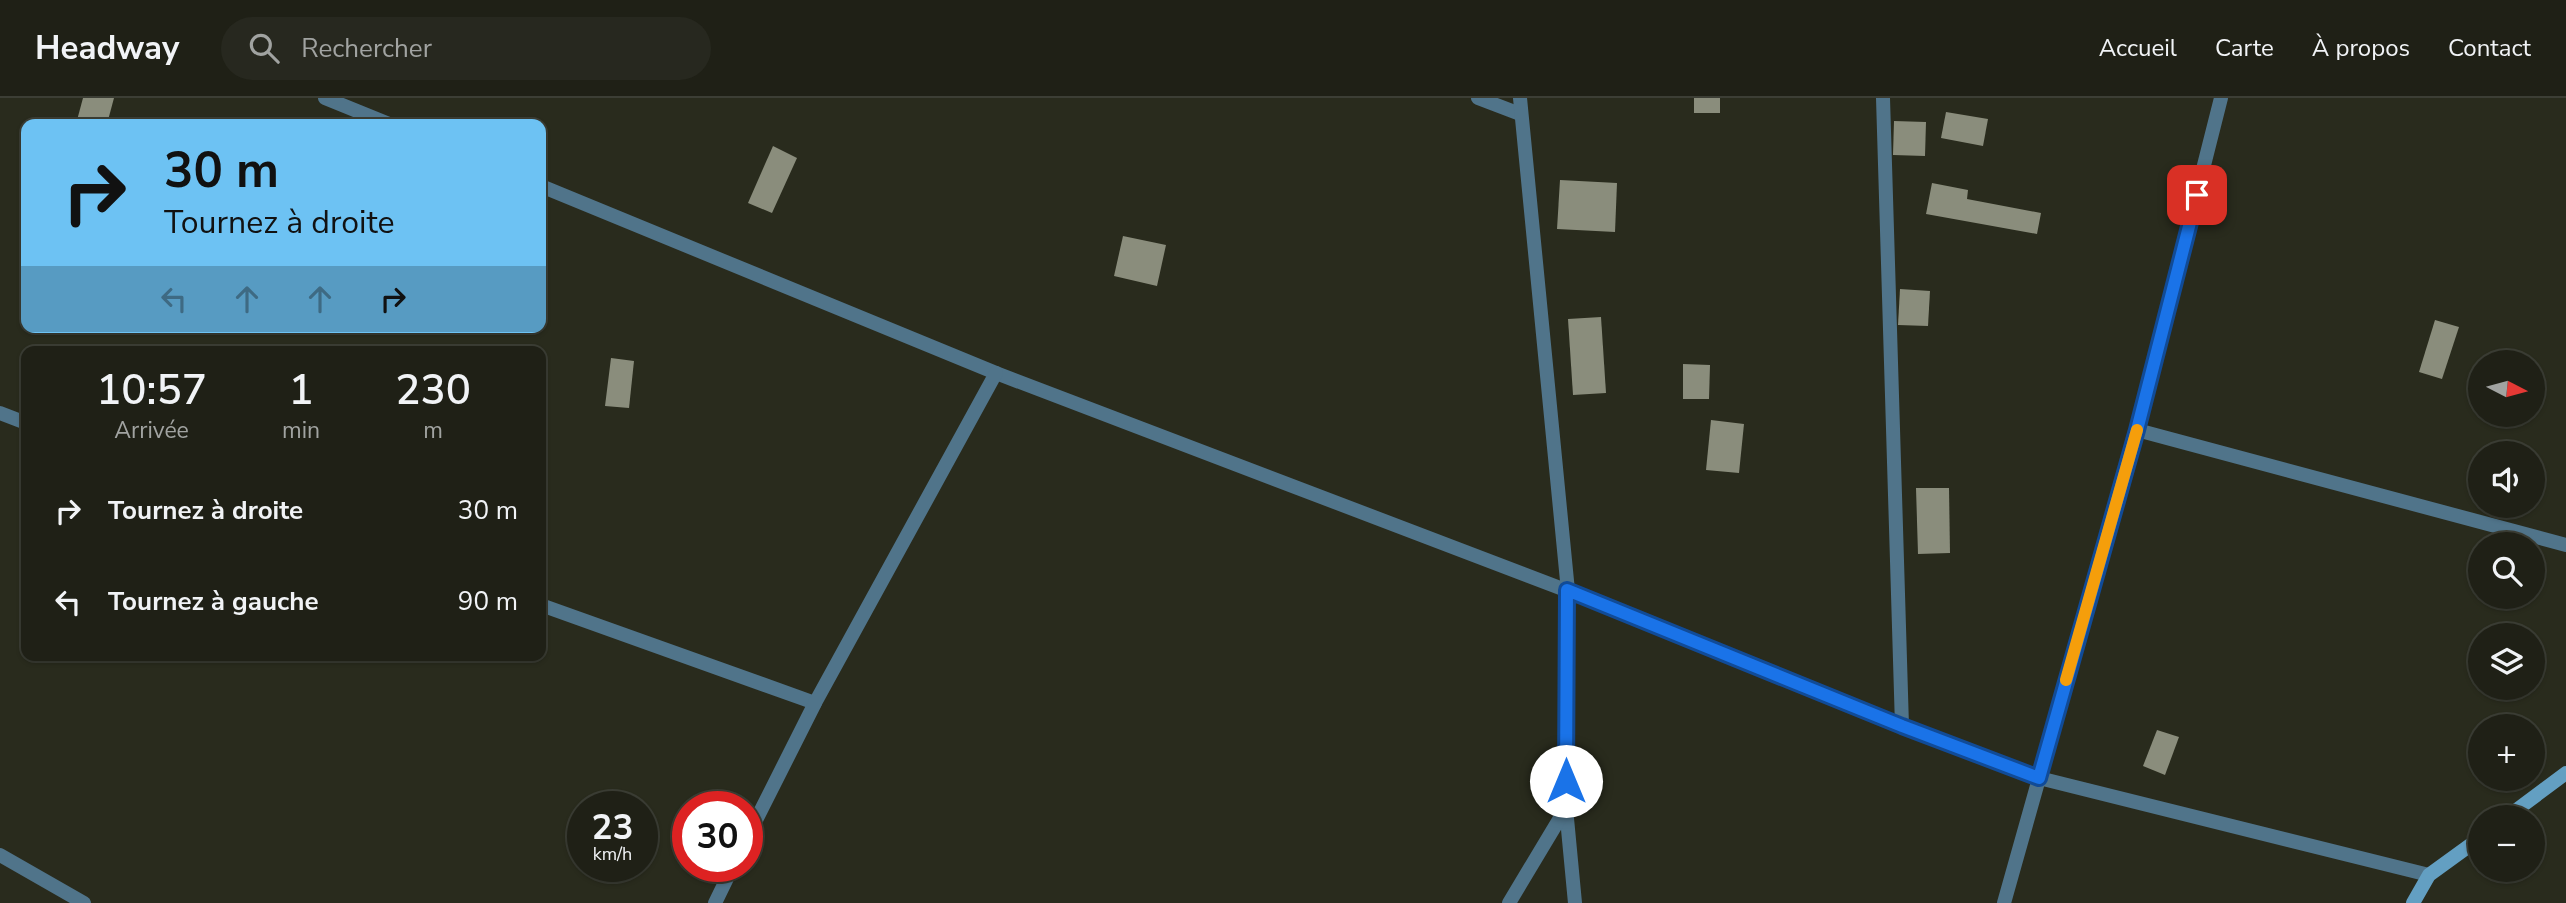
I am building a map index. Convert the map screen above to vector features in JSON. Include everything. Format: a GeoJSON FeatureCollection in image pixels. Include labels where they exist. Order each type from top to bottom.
{"type":"FeatureCollection","features":[{"type":"Feature","properties":{"kind":"street"},"geometry":{"type":"LineString","coordinates":[[325,98],[377,119]]}},
{"type":"Feature","properties":{"kind":"street"},"geometry":{"type":"LineString","coordinates":[[1478,98],[1520,114]]}},
{"type":"Feature","properties":{"kind":"street"},"geometry":{"type":"LineString","coordinates":[[1520,98],[1567,590],[1566,808],[1575,903]]}},
{"type":"Feature","properties":{"kind":"street"},"geometry":{"type":"LineString","coordinates":[[1884,98],[1902,726]]}},
{"type":"Feature","properties":{"kind":"street"},"geometry":{"type":"LineString","coordinates":[[2004,903],[2137,430],[2221,98]]}},
{"type":"Feature","properties":{"kind":"street"},"geometry":{"type":"LineString","coordinates":[[546,188],[996,373],[1567,590],[1902,726],[2039,778],[2429,875]]}},
{"type":"Feature","properties":{"kind":"street"},"geometry":{"type":"LineString","coordinates":[[763,806],[815,703],[996,373]]}},
{"type":"Feature","properties":{"kind":"street"},"geometry":{"type":"LineString","coordinates":[[0,413],[21,421]]}},
{"type":"Feature","properties":{"kind":"street"},"geometry":{"type":"LineString","coordinates":[[2137,430],[2566,545]]}},
{"type":"Feature","properties":{"kind":"street"},"geometry":{"type":"LineString","coordinates":[[546,607],[815,703]]}},
{"type":"Feature","properties":{"kind":"street"},"geometry":{"type":"LineString","coordinates":[[2523,805],[2566,773]]}},
{"type":"Feature","properties":{"kind":"street"},"geometry":{"type":"LineString","coordinates":[[1509,903],[1566,808]]}},
{"type":"Feature","properties":{"kind":"street"},"geometry":{"type":"LineString","coordinates":[[2413,903],[2429,875],[2468,847]]}},
{"type":"Feature","properties":{"kind":"street"},"geometry":{"type":"LineString","coordinates":[[0,855],[84,903]]}},
{"type":"Feature","properties":{"kind":"street"},"geometry":{"type":"LineString","coordinates":[[715,903],[725,882]]}},
{"type":"Feature","properties":{"kind":"building"},"geometry":{"type":"Polygon","coordinates":[[[83,98],[114,98],[108,119],[77,119],[83,98]]]}},
{"type":"Feature","properties":{"kind":"building"},"geometry":{"type":"Polygon","coordinates":[[[1694,98],[1720,98],[1720,113],[1694,113],[1694,98]]]}},
{"type":"Feature","properties":{"kind":"building"},"geometry":{"type":"Polygon","coordinates":[[[1946,112],[1988,119],[1983,146],[1941,138],[1946,112]]]}},
{"type":"Feature","properties":{"kind":"building"},"geometry":{"type":"Polygon","coordinates":[[[1894,121],[1926,122],[1925,156],[1893,155],[1894,121]]]}},
{"type":"Feature","properties":{"kind":"building"},"geometry":{"type":"Polygon","coordinates":[[[773,146],[797,158],[772,213],[748,203],[773,146]]]}},
{"type":"Feature","properties":{"kind":"building"},"geometry":{"type":"Polygon","coordinates":[[[1560,180],[1617,183],[1615,232],[1557,229],[1560,180]]]}},
{"type":"Feature","properties":{"kind":"building"},"geometry":{"type":"Polygon","coordinates":[[[1932,183],[1968,190],[1967,199],[2041,213],[2037,234],[1926,214],[1932,183]]]}},
{"type":"Feature","properties":{"kind":"building"},"geometry":{"type":"Polygon","coordinates":[[[1123,236],[1166,245],[1157,286],[1114,276],[1123,236]]]}},
{"type":"Feature","properties":{"kind":"building"},"geometry":{"type":"Polygon","coordinates":[[[1900,289],[1930,291],[1928,326],[1898,325],[1900,289]]]}},
{"type":"Feature","properties":{"kind":"building"},"geometry":{"type":"Polygon","coordinates":[[[1601,317],[1606,393],[1573,395],[1568,319],[1601,317]]]}},
{"type":"Feature","properties":{"kind":"building"},"geometry":{"type":"Polygon","coordinates":[[[2435,320],[2459,327],[2442,379],[2419,372],[2435,320]]]}},
{"type":"Feature","properties":{"kind":"building"},"geometry":{"type":"Polygon","coordinates":[[[611,358],[634,361],[629,408],[605,406],[611,358]]]}},
{"type":"Feature","properties":{"kind":"building"},"geometry":{"type":"Polygon","coordinates":[[[1683,364],[1710,365],[1709,399],[1683,399],[1683,364]]]}},
{"type":"Feature","properties":{"kind":"building"},"geometry":{"type":"Polygon","coordinates":[[[1711,420],[1744,424],[1739,473],[1706,470],[1711,420]]]}},
{"type":"Feature","properties":{"kind":"building"},"geometry":{"type":"Polygon","coordinates":[[[1916,488],[1949,488],[1950,553],[1918,554],[1916,488]]]}},
{"type":"Feature","properties":{"kind":"building"},"geometry":{"type":"Polygon","coordinates":[[[2157,730],[2179,737],[2165,775],[2143,766],[2157,730]]]}},
{"type":"Feature","properties":{"kind":"slow traffic"},"geometry":{"type":"LineString","coordinates":[[2066,680],[2137,430]]}},
{"type":"Feature","properties":{"kind":"route"},"geometry":{"type":"LineString","coordinates":[[1566,781],[1567,590],[1902,726],[2039,778],[2137,430],[2197,195]]}}]}
